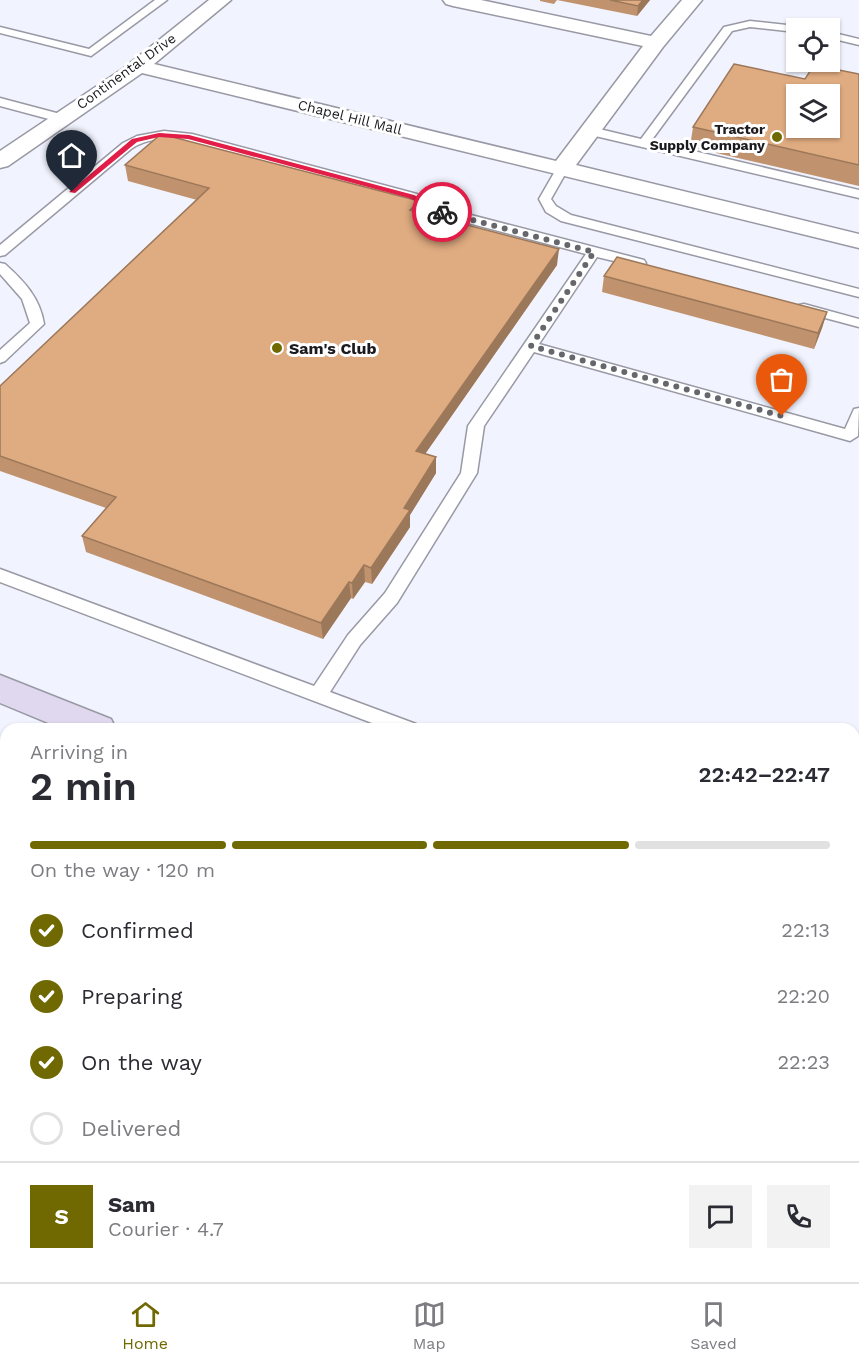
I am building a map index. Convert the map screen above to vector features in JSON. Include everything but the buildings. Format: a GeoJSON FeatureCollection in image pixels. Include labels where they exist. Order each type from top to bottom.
{"type":"FeatureCollection","features":[{"type":"Feature","properties":{"kind":"street","name":"Continental Drive"},"geometry":{"type":"LineString","coordinates":[[0,161],[138,66],[221,0]]}},
{"type":"Feature","properties":{"kind":"street"},"geometry":{"type":"LineString","coordinates":[[453,0],[656,43]]}},
{"type":"Feature","properties":{"kind":"street"},"geometry":{"type":"LineString","coordinates":[[562,169],[656,43],[692,0]]}},
{"type":"Feature","properties":{"kind":"street","name":"Chapel Hill Mall"},"geometry":{"type":"LineString","coordinates":[[138,66],[859,242]]}},
{"type":"Feature","properties":{"kind":"street"},"geometry":{"type":"LineString","coordinates":[[0,688],[85,723]]}},
{"type":"Feature","properties":{"kind":"lane"},"geometry":{"type":"LineString","coordinates":[[0,30],[91,53],[162,0]]}},
{"type":"Feature","properties":{"kind":"lane"},"geometry":{"type":"LineString","coordinates":[[644,143],[728,29],[750,24],[786,28]]}},
{"type":"Feature","properties":{"kind":"lane"},"geometry":{"type":"LineString","coordinates":[[840,37],[859,42]]}},
{"type":"Feature","properties":{"kind":"lane"},"geometry":{"type":"LineString","coordinates":[[0,102],[60,118]]}},
{"type":"Feature","properties":{"kind":"lane"},"geometry":{"type":"LineString","coordinates":[[591,130],[859,194]]}},
{"type":"Feature","properties":{"kind":"lane"},"geometry":{"type":"LineString","coordinates":[[0,252],[134,141],[159,135],[189,137],[401,194],[443,212],[652,267]]}},
{"type":"Feature","properties":{"kind":"lane"},"geometry":{"type":"LineString","coordinates":[[562,169],[545,199],[551,209],[566,218],[859,293]]}},
{"type":"Feature","properties":{"kind":"lane"},"geometry":{"type":"LineString","coordinates":[[318,695],[354,640],[391,598],[469,473],[476,426],[594,252]]}},
{"type":"Feature","properties":{"kind":"lane"},"geometry":{"type":"LineString","coordinates":[[0,267],[28,297],[36,312],[37,324],[0,358]]}},
{"type":"Feature","properties":{"kind":"lane"},"geometry":{"type":"LineString","coordinates":[[790,304],[859,323]]}},
{"type":"Feature","properties":{"kind":"lane"},"geometry":{"type":"LineString","coordinates":[[531,346],[854,437],[859,413]]}},
{"type":"Feature","properties":{"kind":"lane"},"geometry":{"type":"LineString","coordinates":[[0,575],[393,723]]}},
{"type":"Feature","properties":{"kind":"way so far"},"geometry":{"type":"LineString","coordinates":[[442,212],[594,252],[531,346],[782,416]]}},
{"type":"Feature","properties":{"kind":"place","name":"Tractor Supply Company"},"geometry":{"type":"Point","coordinates":[777,137]}},
{"type":"Feature","properties":{"kind":"place","name":"Sam's Club"},"geometry":{"type":"Point","coordinates":[277,348]}},
{"type":"Feature","properties":{"kind":"route"},"geometry":{"type":"LineString","coordinates":[[72,192],[134,141],[159,135],[189,137],[412,197],[442,212]]}}]}
